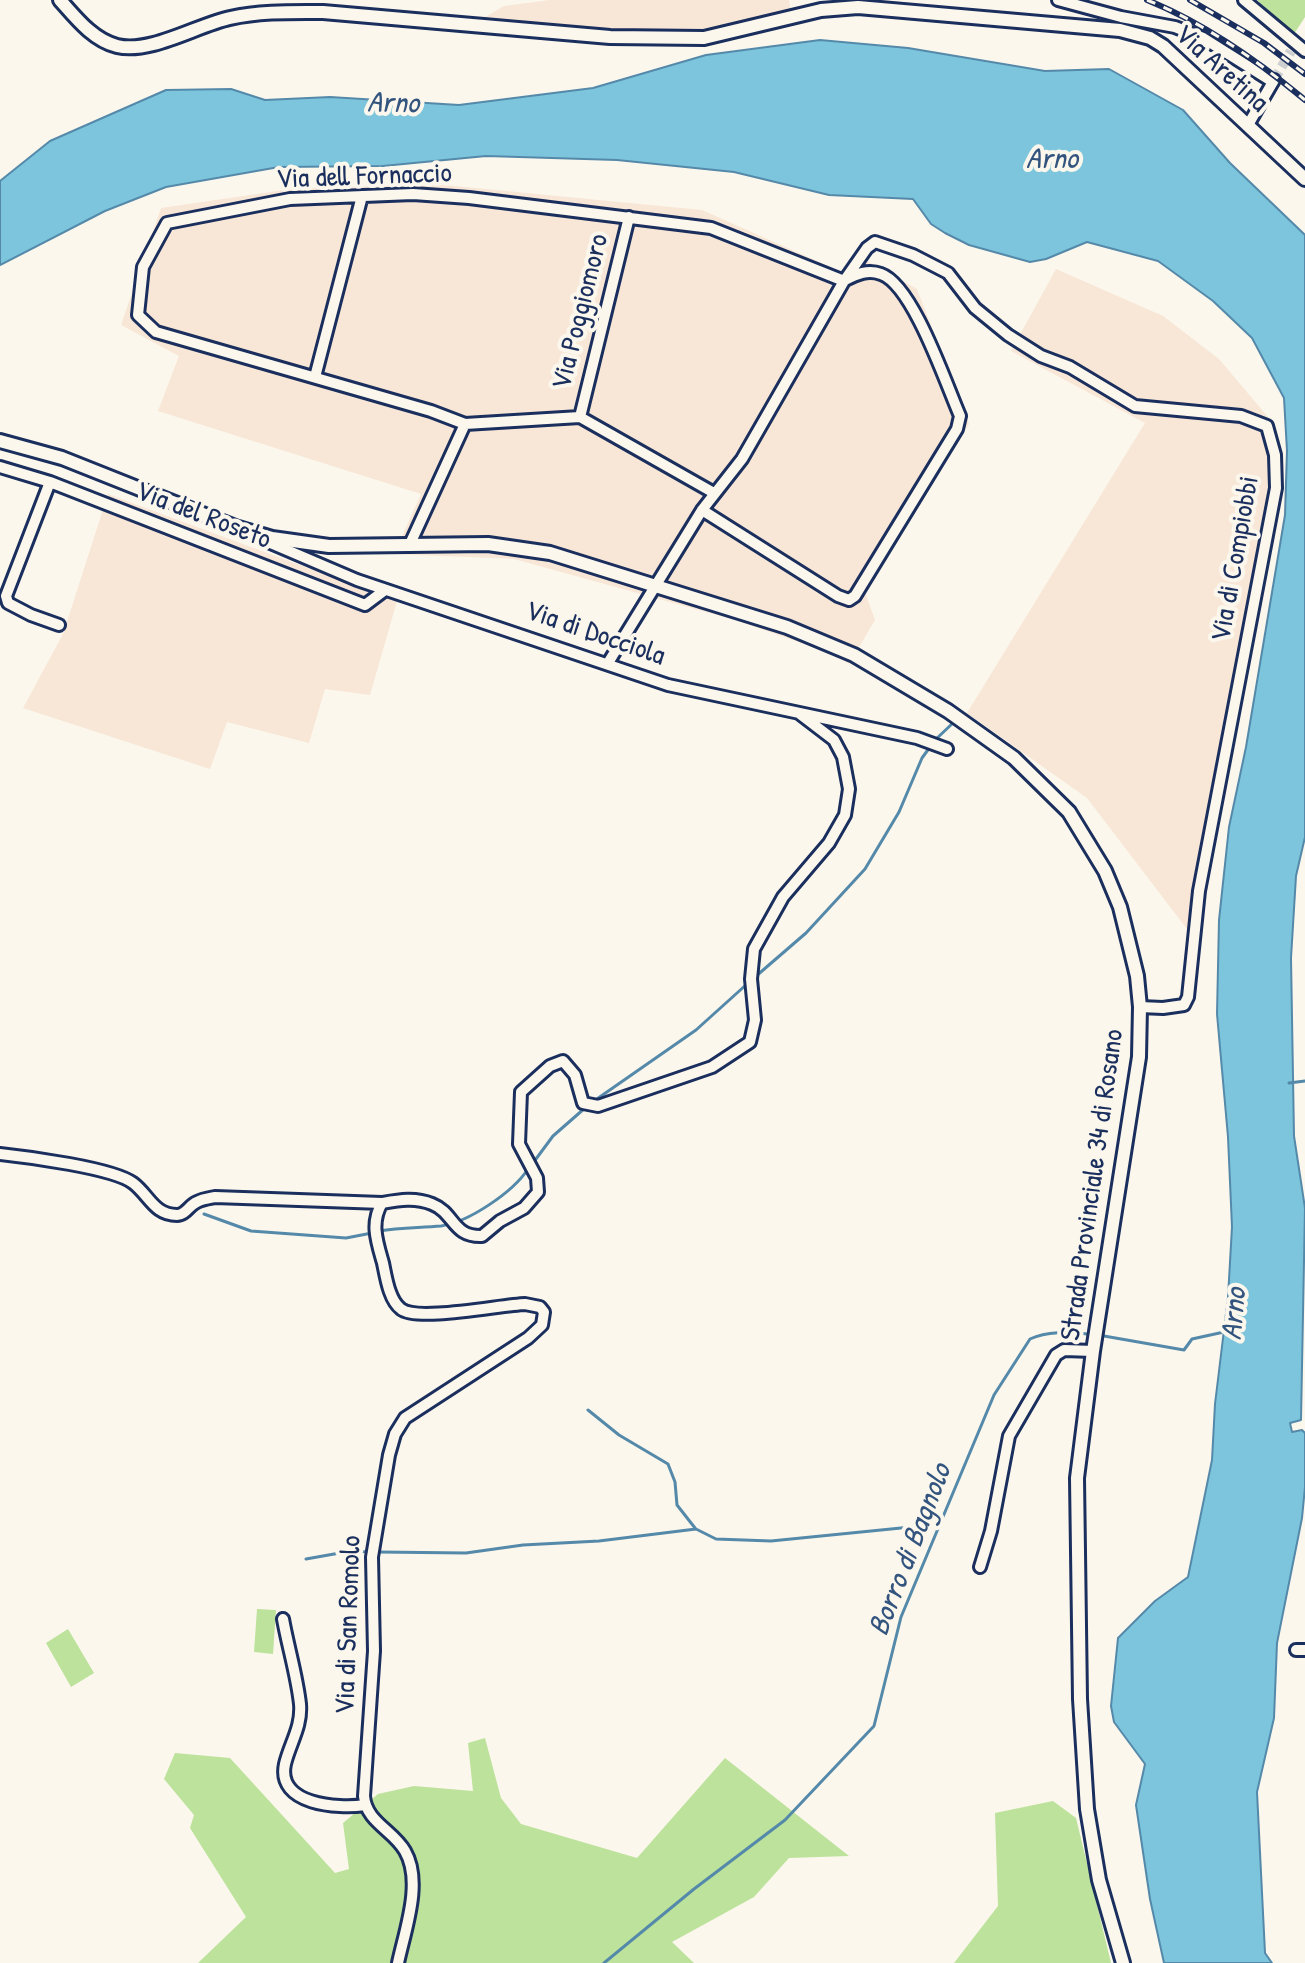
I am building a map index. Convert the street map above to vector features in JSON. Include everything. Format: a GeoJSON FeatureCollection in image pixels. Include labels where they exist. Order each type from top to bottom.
{"type":"FeatureCollection","features":[{"type":"Feature","properties":{"kind":"main road","name":"Via Aretina"},"geometry":{"type":"LineString","coordinates":[[60,0],[99,38],[126,47],[141,46],[226,19],[281,12],[323,12],[610,37],[704,38],[832,4],[1136,34],[1163,46],[1305,179]]}},
{"type":"Feature","properties":{"kind":"main road","name":"Strada Provinciale 34 di Rosano"},"geometry":{"type":"LineString","coordinates":[[0,441],[62,458],[238,528],[272,538],[329,546],[488,544],[550,553],[787,627],[854,655],[948,711],[1014,758],[1069,812],[1105,871],[1120,907],[1129,939],[1140,1007],[1139,1057],[1093,1351],[1077,1478],[1080,1699],[1087,1809],[1099,1880],[1123,1963]]}},
{"type":"Feature","properties":{"kind":"street"},"geometry":{"type":"LineString","coordinates":[[1058,0],[1189,32],[1274,81],[1248,125]]}},
{"type":"Feature","properties":{"kind":"street"},"geometry":{"type":"LineString","coordinates":[[1244,0],[1297,49]]}},
{"type":"Feature","properties":{"kind":"street","name":"Via dell Fornaccio"},"geometry":{"type":"LineString","coordinates":[[465,424],[156,332],[138,315],[143,267],[167,223],[290,199],[413,194],[469,198],[711,228],[844,281]]}},
{"type":"Feature","properties":{"kind":"street"},"geometry":{"type":"LineString","coordinates":[[315,377],[362,196]]}},
{"type":"Feature","properties":{"kind":"street","name":"Via Poggiomoro"},"geometry":{"type":"LineString","coordinates":[[580,417],[629,217]]}},
{"type":"Feature","properties":{"kind":"street","name":"Via di Compiobbi"},"geometry":{"type":"LineString","coordinates":[[608,663],[702,510],[742,459],[844,281],[867,248],[875,242],[913,255],[948,273],[975,308],[1008,335],[1135,406],[1241,416],[1267,426],[1275,455],[1276,488],[1199,891],[1188,997],[1184,1005],[1175,1007],[1140,1007]]}},
{"type":"Feature","properties":{"kind":"street"},"geometry":{"type":"LineString","coordinates":[[702,510],[838,596],[849,600],[855,596],[957,429],[960,416],[917,315],[891,279],[875,272],[865,272],[844,281]]}},
{"type":"Feature","properties":{"kind":"street"},"geometry":{"type":"LineString","coordinates":[[410,544],[465,424],[580,417],[714,493]]}},
{"type":"Feature","properties":{"kind":"street","name":"Via del Roseto"},"geometry":{"type":"LineString","coordinates":[[0,467],[50,482],[365,605],[385,590]]}},
{"type":"Feature","properties":{"kind":"street"},"geometry":{"type":"LineString","coordinates":[[50,482],[6,596],[8,603],[59,625]]}},
{"type":"Feature","properties":{"kind":"street","name":"Via di Docciola"},"geometry":{"type":"LineString","coordinates":[[238,528],[291,554],[385,590],[668,685],[917,738],[947,749]]}},
{"type":"Feature","properties":{"kind":"street"},"geometry":{"type":"LineString","coordinates":[[0,1154],[33,1157],[119,1176],[134,1184],[154,1208],[175,1215],[182,1214],[196,1202],[215,1197],[382,1203],[407,1199],[433,1204],[458,1229],[469,1236],[482,1236],[500,1221],[524,1208],[538,1192],[537,1178],[519,1144],[521,1092],[550,1066],[563,1061],[575,1075],[583,1103],[598,1106],[712,1067],[750,1042],[755,1020],[751,979],[754,949],[783,897],[829,843],[845,815],[849,789],[843,757],[834,740],[800,714]]}},
{"type":"Feature","properties":{"kind":"street","name":"Via di San Romolo"},"geometry":{"type":"LineString","coordinates":[[365,1805],[374,1651],[372,1557],[395,1434],[405,1418],[528,1338],[538,1330],[545,1317],[540,1307],[525,1304],[416,1316],[399,1309],[391,1293],[376,1238],[375,1214],[382,1203]]}},
{"type":"Feature","properties":{"kind":"street"},"geometry":{"type":"LineString","coordinates":[[980,1567],[991,1531],[1009,1436],[1023,1408],[1056,1355],[1064,1350],[1093,1351]]}},
{"type":"Feature","properties":{"kind":"street"},"geometry":{"type":"LineString","coordinates":[[283,1619],[300,1706],[297,1734],[284,1767],[285,1779],[299,1796],[311,1802],[345,1808],[365,1805],[374,1820],[404,1849],[412,1866],[409,1911],[398,1963]]}},
{"type":"Feature","properties":{"kind":"shaded area"},"geometry":{"type":"Polygon","coordinates":[[[550,0],[789,0],[793,22],[700,45],[463,30],[504,6],[550,0]]]}},
{"type":"Feature","properties":{"kind":"shaded area"},"geometry":{"type":"Polygon","coordinates":[[[434,184],[702,210],[844,273],[858,256],[917,289],[969,424],[865,592],[875,620],[849,664],[833,654],[735,620],[514,559],[394,554],[421,494],[158,411],[179,356],[121,325],[161,208],[291,189],[434,184]]]}},
{"type":"Feature","properties":{"kind":"shaded area"},"geometry":{"type":"Polygon","coordinates":[[[1056,269],[1163,316],[1219,359],[1268,417],[1276,486],[1190,933],[1087,798],[967,713],[1145,423],[1011,351],[1056,269]]]}},
{"type":"Feature","properties":{"kind":"shaded area"},"geometry":{"type":"Polygon","coordinates":[[[108,494],[397,601],[370,695],[325,689],[309,743],[227,722],[210,769],[23,708],[63,634],[108,494]]]}},
{"type":"Feature","properties":{"kind":"green space"},"geometry":{"type":"Polygon","coordinates":[[[1257,0],[1305,0],[1305,17],[1294,34],[1257,0]]]}},
{"type":"Feature","properties":{"kind":"green space"},"geometry":{"type":"Polygon","coordinates":[[[257,1609],[276,1610],[273,1654],[254,1652],[257,1609]]]}},
{"type":"Feature","properties":{"kind":"green space"},"geometry":{"type":"Polygon","coordinates":[[[68,1629],[94,1673],[71,1687],[46,1643],[68,1629]]]}},
{"type":"Feature","properties":{"kind":"green space"},"geometry":{"type":"Polygon","coordinates":[[[485,1738],[501,1798],[521,1824],[637,1858],[725,1758],[849,1856],[789,1858],[754,1897],[672,1942],[694,1963],[198,1963],[246,1917],[190,1828],[194,1815],[164,1779],[175,1753],[230,1758],[335,1873],[349,1869],[343,1823],[378,1794],[414,1786],[473,1791],[468,1743],[485,1738]]]}},
{"type":"Feature","properties":{"kind":"green space"},"geometry":{"type":"Polygon","coordinates":[[[1053,1801],[1076,1818],[1111,1963],[954,1963],[998,1906],[995,1813],[1053,1801]]]}},
{"type":"Feature","properties":{"kind":"water","name":"Arno"},"geometry":{"type":"Polygon","coordinates":[[[820,40],[908,48],[1045,71],[1109,69],[1183,110],[1230,163],[1305,235],[1305,837],[1296,876],[1291,958],[1294,1136],[1305,1208],[1301,1420],[1290,1423],[1292,1432],[1302,1430],[1305,1433],[1305,1487],[1302,1518],[1277,1643],[1274,1718],[1257,1792],[1265,1953],[1272,1963],[1164,1963],[1150,1899],[1136,1805],[1145,1764],[1114,1722],[1111,1706],[1118,1638],[1155,1601],[1188,1577],[1212,1460],[1232,1227],[1217,1014],[1219,920],[1229,827],[1246,747],[1285,515],[1287,451],[1284,398],[1252,338],[1213,301],[1158,261],[1087,242],[1046,259],[1030,262],[969,245],[945,233],[931,224],[913,199],[829,195],[734,172],[617,160],[486,156],[383,166],[279,167],[166,187],[105,211],[0,265],[0,181],[50,141],[166,90],[231,89],[265,100],[330,97],[459,105],[593,88],[706,55],[820,40]]]}},
{"type":"Feature","properties":{"kind":"waterway"},"geometry":{"type":"LineString","coordinates":[[934,741],[954,722]]}},
{"type":"Feature","properties":{"kind":"waterway"},"geometry":{"type":"LineString","coordinates":[[755,977],[806,933],[865,869],[899,812],[922,758],[930,747]]}},
{"type":"Feature","properties":{"kind":"waterway"},"geometry":{"type":"LineString","coordinates":[[594,1101],[696,1030],[747,984]]}},
{"type":"Feature","properties":{"kind":"waterway"},"geometry":{"type":"LineString","coordinates":[[1289,1083],[1305,1081]]}},
{"type":"Feature","properties":{"kind":"waterway"},"geometry":{"type":"LineString","coordinates":[[533,1163],[553,1136],[585,1108]]}},
{"type":"Feature","properties":{"kind":"waterway"},"geometry":{"type":"LineString","coordinates":[[379,1231],[441,1226],[464,1219],[501,1196],[528,1169]]}},
{"type":"Feature","properties":{"kind":"waterway"},"geometry":{"type":"LineString","coordinates":[[204,1214],[251,1231],[346,1238],[372,1233]]}},
{"type":"Feature","properties":{"kind":"waterway","name":"Borro di Bagnolo"},"geometry":{"type":"LineString","coordinates":[[1104,1336],[1184,1350],[1192,1339],[1224,1332]]}},
{"type":"Feature","properties":{"kind":"waterway","name":"Borro di Bagnolo"},"geometry":{"type":"LineString","coordinates":[[604,1963],[785,1820],[874,1726],[901,1617],[994,1395],[1030,1339],[1050,1333],[1087,1334]]}},
{"type":"Feature","properties":{"kind":"waterway"},"geometry":{"type":"LineString","coordinates":[[588,1410],[619,1435],[668,1464],[675,1482],[677,1505],[695,1528]]}},
{"type":"Feature","properties":{"kind":"waterway"},"geometry":{"type":"LineString","coordinates":[[378,1552],[466,1553],[696,1529],[716,1539],[771,1541],[941,1524]]}},
{"type":"Feature","properties":{"kind":"waterway"},"geometry":{"type":"LineString","coordinates":[[306,1559],[351,1551],[370,1552]]}},
{"type":"Feature","properties":{"kind":"tunnel"},"geometry":{"type":"LineString","coordinates":[[1274,80],[1291,51]]}},
{"type":"Feature","properties":{"kind":"railway"},"geometry":{"type":"LineString","coordinates":[[1147,0],[1230,44],[1305,100]]}},
{"type":"Feature","properties":{"kind":"railway"},"geometry":{"type":"LineString","coordinates":[[1190,0],[1264,43],[1305,74]]}}]}
